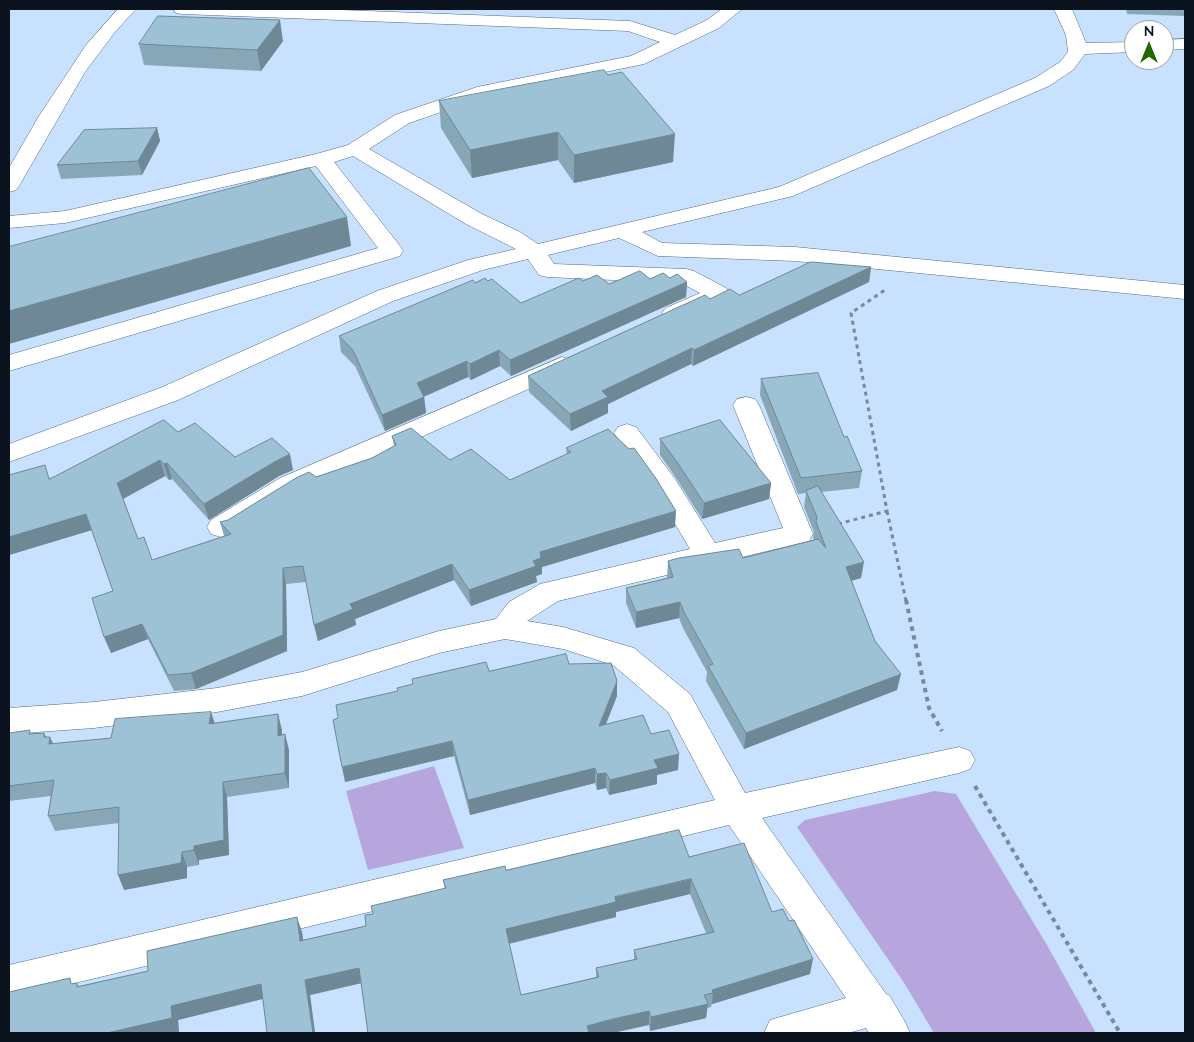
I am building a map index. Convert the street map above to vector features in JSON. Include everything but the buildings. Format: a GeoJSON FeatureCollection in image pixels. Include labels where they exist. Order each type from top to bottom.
{"type":"FeatureCollection","features":[{"type":"Feature","properties":{"kind":"street"},"geometry":{"type":"LineString","coordinates":[[9,186],[71,78],[104,31],[127,9]]}},
{"type":"Feature","properties":{"kind":"street"},"geometry":{"type":"LineString","coordinates":[[182,9],[630,26],[678,42]]}},
{"type":"Feature","properties":{"kind":"street"},"geometry":{"type":"LineString","coordinates":[[9,222],[65,216],[321,159],[355,149],[402,119],[484,91],[566,76],[636,60],[713,24],[733,9]]}},
{"type":"Feature","properties":{"kind":"street"},"geometry":{"type":"LineString","coordinates":[[9,453],[169,394],[385,296],[476,265],[533,250],[786,192],[1042,82],[1068,67],[1079,49],[1076,34],[1063,9]]}},
{"type":"Feature","properties":{"kind":"street"},"geometry":{"type":"LineString","coordinates":[[1079,49],[1124,47]]}},
{"type":"Feature","properties":{"kind":"street"},"geometry":{"type":"LineString","coordinates":[[355,149],[474,219],[512,236],[533,250],[547,270],[686,276],[718,293],[656,322]]}},
{"type":"Feature","properties":{"kind":"street"},"geometry":{"type":"LineString","coordinates":[[9,363],[392,251],[321,159]]}},
{"type":"Feature","properties":{"kind":"street"},"geometry":{"type":"LineString","coordinates":[[622,231],[658,249],[795,254],[1185,292]]}},
{"type":"Feature","properties":{"kind":"street"},"geometry":{"type":"LineString","coordinates":[[221,528],[289,485],[585,354]]}},
{"type":"Feature","properties":{"kind":"street"},"geometry":{"type":"LineString","coordinates":[[505,628],[519,610],[550,592],[799,534],[746,405]]}},
{"type":"Feature","properties":{"kind":"street"},"geometry":{"type":"LineString","coordinates":[[627,433],[666,486],[708,556]]}},
{"type":"Feature","properties":{"kind":"street"},"geometry":{"type":"LineString","coordinates":[[9,721],[94,716],[217,700],[302,684],[439,642],[505,628],[563,638],[624,656],[679,703],[737,808],[883,1021],[783,1033]]}},
{"type":"Feature","properties":{"kind":"street"},"geometry":{"type":"LineString","coordinates":[[9,982],[737,808],[959,760]]}},
{"type":"Feature","properties":{"kind":"path"},"geometry":{"type":"LineString","coordinates":[[799,534],[888,511],[851,313],[903,278],[914,266]]}},
{"type":"Feature","properties":{"kind":"shaded area"},"geometry":{"type":"Polygon","coordinates":[[[434,766],[464,848],[368,870],[346,791],[434,766]]]}},
{"type":"Feature","properties":{"kind":"shaded area"},"geometry":{"type":"Polygon","coordinates":[[[935,791],[956,794],[1047,945],[1096,1033],[934,1033],[903,981],[797,827],[805,820],[935,791]]]}}]}
